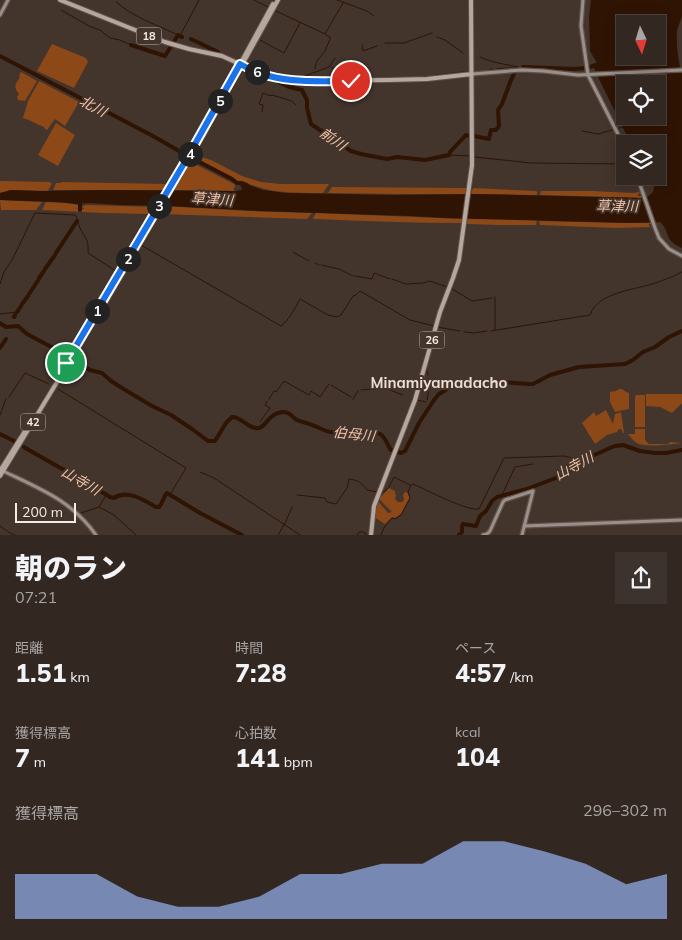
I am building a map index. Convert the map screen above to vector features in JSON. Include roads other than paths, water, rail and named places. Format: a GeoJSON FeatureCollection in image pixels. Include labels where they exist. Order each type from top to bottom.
{"type":"FeatureCollection","features":[{"type":"Feature","properties":{"kind":"main road","name":"18"},"geometry":{"type":"LineString","coordinates":[[60,0],[165,42],[222,56],[241,65]]}},
{"type":"Feature","properties":{"kind":"main road"},"geometry":{"type":"LineString","coordinates":[[277,0],[241,65],[269,76],[303,81],[413,80],[472,74]]}},
{"type":"Feature","properties":{"kind":"main road","name":"26"},"geometry":{"type":"LineString","coordinates":[[371,535],[374,506],[415,400],[440,312],[457,267],[464,230],[472,165],[471,0]]}},
{"type":"Feature","properties":{"kind":"main road","name":"42"},"geometry":{"type":"LineString","coordinates":[[0,476],[1,470],[172,187],[241,65]]}},
{"type":"Feature","properties":{"kind":"street"},"geometry":{"type":"LineString","coordinates":[[0,15],[8,0]]}},
{"type":"Feature","properties":{"kind":"street"},"geometry":{"type":"LineString","coordinates":[[583,0],[581,26],[586,68],[619,135]]}},
{"type":"Feature","properties":{"kind":"street"},"geometry":{"type":"LineString","coordinates":[[472,74],[517,70],[590,75],[682,70]]}},
{"type":"Feature","properties":{"kind":"street"},"geometry":{"type":"LineString","coordinates":[[640,185],[654,225],[663,243],[669,249],[682,256]]}},
{"type":"Feature","properties":{"kind":"street"},"geometry":{"type":"LineString","coordinates":[[1,470],[60,499],[77,513],[96,535]]}},
{"type":"Feature","properties":{"kind":"street"},"geometry":{"type":"LineString","coordinates":[[483,535],[490,531],[502,502],[533,491],[522,535]]}},
{"type":"Feature","properties":{"kind":"street"},"geometry":{"type":"LineString","coordinates":[[524,526],[682,520]]}},
{"type":"Feature","properties":{"kind":"water","name":"草津川"},"geometry":{"type":"Polygon","coordinates":[[[591,0],[682,0],[682,16],[677,29],[677,36],[679,64],[682,74],[682,248],[672,242],[660,222],[631,223],[445,218],[0,200],[0,193],[11,190],[235,191],[241,190],[240,186],[243,183],[263,190],[286,193],[478,194],[646,198],[653,192],[653,185],[666,185],[666,135],[627,135],[622,125],[666,125],[666,75],[616,75],[616,113],[594,68],[597,63],[590,51],[589,17],[591,0]]]}},
{"type":"Feature","properties":{"kind":"waterway"},"geometry":{"type":"LineString","coordinates":[[180,36],[199,0]]}},
{"type":"Feature","properties":{"kind":"waterway"},"geometry":{"type":"LineString","coordinates":[[254,0],[268,7]]}},
{"type":"Feature","properties":{"kind":"waterway"},"geometry":{"type":"LineString","coordinates":[[337,0],[367,11],[374,16]]}},
{"type":"Feature","properties":{"kind":"waterway"},"geometry":{"type":"LineString","coordinates":[[116,2],[138,16],[178,35]]}},
{"type":"Feature","properties":{"kind":"waterway"},"geometry":{"type":"LineString","coordinates":[[276,11],[325,34],[343,3]]}},
{"type":"Feature","properties":{"kind":"waterway"},"geometry":{"type":"LineString","coordinates":[[61,10],[100,30],[110,38],[131,45]]}},
{"type":"Feature","properties":{"kind":"waterway"},"geometry":{"type":"LineString","coordinates":[[260,40],[284,53],[300,23]]}},
{"type":"Feature","properties":{"kind":"waterway"},"geometry":{"type":"LineString","coordinates":[[385,43],[404,43],[432,33]]}},
{"type":"Feature","properties":{"kind":"waterway","name":"前川"},"geometry":{"type":"LineString","coordinates":[[131,45],[165,56],[178,35],[182,37]]}},
{"type":"Feature","properties":{"kind":"waterway"},"geometry":{"type":"LineString","coordinates":[[315,69],[317,61],[325,51],[330,39],[326,35]]}},
{"type":"Feature","properties":{"kind":"waterway"},"geometry":{"type":"LineString","coordinates":[[437,37],[445,40],[463,53]]}},
{"type":"Feature","properties":{"kind":"waterway","name":"前川"},"geometry":{"type":"LineString","coordinates":[[191,39],[218,52]]}},
{"type":"Feature","properties":{"kind":"waterway"},"geometry":{"type":"LineString","coordinates":[[362,45],[363,51],[377,46]]}},
{"type":"Feature","properties":{"kind":"waterway","name":"北川"},"geometry":{"type":"LineString","coordinates":[[0,56],[186,155]]}},
{"type":"Feature","properties":{"kind":"waterway"},"geometry":{"type":"LineString","coordinates":[[480,57],[518,67]]}},
{"type":"Feature","properties":{"kind":"waterway"},"geometry":{"type":"LineString","coordinates":[[303,78],[329,67],[335,58]]}},
{"type":"Feature","properties":{"kind":"waterway","name":"前川"},"geometry":{"type":"LineString","coordinates":[[590,67],[599,64]]}},
{"type":"Feature","properties":{"kind":"waterway"},"geometry":{"type":"LineString","coordinates":[[331,67],[351,78]]}},
{"type":"Feature","properties":{"kind":"waterway","name":"前川"},"geometry":{"type":"LineString","coordinates":[[523,67],[585,68]]}},
{"type":"Feature","properties":{"kind":"waterway"},"geometry":{"type":"LineString","coordinates":[[496,69],[505,68]]}},
{"type":"Feature","properties":{"kind":"waterway"},"geometry":{"type":"LineString","coordinates":[[507,68],[518,68]]}},
{"type":"Feature","properties":{"kind":"waterway"},"geometry":{"type":"LineString","coordinates":[[457,73],[461,72]]}},
{"type":"Feature","properties":{"kind":"waterway"},"geometry":{"type":"LineString","coordinates":[[463,72],[468,72]]}},
{"type":"Feature","properties":{"kind":"waterway","name":"前川"},"geometry":{"type":"LineString","coordinates":[[474,136],[489,139],[491,130],[496,130],[499,126],[498,110],[515,72]]}},
{"type":"Feature","properties":{"kind":"waterway"},"geometry":{"type":"LineString","coordinates":[[449,74],[455,73]]}},
{"type":"Feature","properties":{"kind":"waterway","name":"前川"},"geometry":{"type":"LineString","coordinates":[[260,75],[268,79],[274,79],[289,87],[302,90],[307,100],[311,124],[351,151],[361,154],[387,159],[397,157],[425,160],[449,155],[466,135],[471,136]]}},
{"type":"Feature","properties":{"kind":"waterway"},"geometry":{"type":"LineString","coordinates":[[437,75],[443,75]]}},
{"type":"Feature","properties":{"kind":"waterway"},"geometry":{"type":"LineString","coordinates":[[307,78],[410,78],[436,76]]}},
{"type":"Feature","properties":{"kind":"waterway"},"geometry":{"type":"LineString","coordinates":[[294,78],[302,78]]}},
{"type":"Feature","properties":{"kind":"waterway"},"geometry":{"type":"LineString","coordinates":[[262,112],[263,105],[259,104],[263,93],[292,101],[296,105]]}},
{"type":"Feature","properties":{"kind":"waterway"},"geometry":{"type":"LineString","coordinates":[[582,131],[598,134],[623,127]]}},
{"type":"Feature","properties":{"kind":"waterway"},"geometry":{"type":"LineString","coordinates":[[449,155],[471,156]]}},
{"type":"Feature","properties":{"kind":"waterway","name":"北川"},"geometry":{"type":"LineString","coordinates":[[188,156],[237,183],[247,185]]}},
{"type":"Feature","properties":{"kind":"waterway"},"geometry":{"type":"LineString","coordinates":[[475,157],[531,163]]}},
{"type":"Feature","properties":{"kind":"waterway"},"geometry":{"type":"LineString","coordinates":[[532,163],[616,164]]}},
{"type":"Feature","properties":{"kind":"waterway"},"geometry":{"type":"LineString","coordinates":[[80,200],[80,210]]}},
{"type":"Feature","properties":{"kind":"waterway"},"geometry":{"type":"LineString","coordinates":[[0,284],[4,272],[12,260],[35,213],[75,215],[87,241],[88,253],[116,271],[135,242],[137,243]]}},
{"type":"Feature","properties":{"kind":"waterway"},"geometry":{"type":"LineString","coordinates":[[56,253],[77,221]]}},
{"type":"Feature","properties":{"kind":"waterway"},"geometry":{"type":"LineString","coordinates":[[141,245],[281,326],[290,317],[300,299],[328,315],[337,317],[341,315],[353,296],[360,291],[410,320],[434,326]]}},
{"type":"Feature","properties":{"kind":"waterway"},"geometry":{"type":"LineString","coordinates":[[293,252],[309,261]]}},
{"type":"Feature","properties":{"kind":"waterway"},"geometry":{"type":"LineString","coordinates":[[45,269],[55,255]]}},
{"type":"Feature","properties":{"kind":"waterway"},"geometry":{"type":"LineString","coordinates":[[315,263],[319,265]]}},
{"type":"Feature","properties":{"kind":"waterway"},"geometry":{"type":"LineString","coordinates":[[321,265],[339,269],[353,276]]}},
{"type":"Feature","properties":{"kind":"waterway"},"geometry":{"type":"LineString","coordinates":[[39,278],[44,271]]}},
{"type":"Feature","properties":{"kind":"waterway"},"geometry":{"type":"LineString","coordinates":[[491,331],[590,315],[594,308],[608,297],[660,282],[682,272]]}},
{"type":"Feature","properties":{"kind":"waterway"},"geometry":{"type":"LineString","coordinates":[[355,276],[372,279],[374,273],[390,279]]}},
{"type":"Feature","properties":{"kind":"waterway"},"geometry":{"type":"LineString","coordinates":[[29,294],[39,279]]}},
{"type":"Feature","properties":{"kind":"waterway"},"geometry":{"type":"LineString","coordinates":[[392,279],[406,284],[430,281],[447,287]]}},
{"type":"Feature","properties":{"kind":"waterway"},"geometry":{"type":"LineString","coordinates":[[452,289],[472,301],[492,298]]}},
{"type":"Feature","properties":{"kind":"waterway"},"geometry":{"type":"LineString","coordinates":[[22,304],[28,296]]}},
{"type":"Feature","properties":{"kind":"waterway"},"geometry":{"type":"LineString","coordinates":[[495,297],[495,330]]}},
{"type":"Feature","properties":{"kind":"waterway"},"geometry":{"type":"LineString","coordinates":[[17,312],[21,306]]}},
{"type":"Feature","properties":{"kind":"waterway"},"geometry":{"type":"LineString","coordinates":[[0,314],[17,312]]}},
{"type":"Feature","properties":{"kind":"waterway","name":"伯母川"},"geometry":{"type":"LineString","coordinates":[[0,323],[6,327],[18,326],[27,334],[59,351],[74,363],[102,373],[122,388],[171,415],[208,441],[215,441],[232,417],[252,427],[259,428],[275,414],[286,412],[297,420],[328,431],[368,431],[380,434],[391,450],[401,453],[405,451],[419,423],[434,400],[439,394],[455,384],[484,381],[533,384],[550,375],[579,367],[625,364],[682,331]]}},
{"type":"Feature","properties":{"kind":"waterway"},"geometry":{"type":"LineString","coordinates":[[424,361],[434,327]]}},
{"type":"Feature","properties":{"kind":"waterway"},"geometry":{"type":"LineString","coordinates":[[437,327],[460,331]]}},
{"type":"Feature","properties":{"kind":"waterway"},"geometry":{"type":"LineString","coordinates":[[464,332],[487,331]]}},
{"type":"Feature","properties":{"kind":"waterway"},"geometry":{"type":"LineString","coordinates":[[0,348],[6,339]]}},
{"type":"Feature","properties":{"kind":"waterway"},"geometry":{"type":"LineString","coordinates":[[426,368],[428,375]]}},
{"type":"Feature","properties":{"kind":"waterway"},"geometry":{"type":"LineString","coordinates":[[9,397],[25,373],[49,384]]}},
{"type":"Feature","properties":{"kind":"waterway"},"geometry":{"type":"LineString","coordinates":[[427,400],[429,378]]}},
{"type":"Feature","properties":{"kind":"waterway"},"geometry":{"type":"LineString","coordinates":[[269,399],[284,381],[309,395],[311,391],[320,397],[329,384]]}},
{"type":"Feature","properties":{"kind":"waterway"},"geometry":{"type":"LineString","coordinates":[[331,385],[351,397]]}},
{"type":"Feature","properties":{"kind":"waterway"},"geometry":{"type":"LineString","coordinates":[[361,390],[376,389],[382,386],[386,389]]}},
{"type":"Feature","properties":{"kind":"waterway"},"geometry":{"type":"LineString","coordinates":[[58,389],[186,468],[171,493]]}},
{"type":"Feature","properties":{"kind":"waterway"},"geometry":{"type":"LineString","coordinates":[[390,390],[403,395]]}},
{"type":"Feature","properties":{"kind":"waterway"},"geometry":{"type":"LineString","coordinates":[[353,399],[358,391]]}},
{"type":"Feature","properties":{"kind":"waterway"},"geometry":{"type":"LineString","coordinates":[[0,415],[6,399]]}},
{"type":"Feature","properties":{"kind":"waterway"},"geometry":{"type":"LineString","coordinates":[[417,400],[426,402]]}},
{"type":"Feature","properties":{"kind":"waterway"},"geometry":{"type":"LineString","coordinates":[[260,422],[270,408],[265,405],[267,401]]}},
{"type":"Feature","properties":{"kind":"waterway","name":"山寺川"},"geometry":{"type":"LineString","coordinates":[[0,434],[14,441]]}},
{"type":"Feature","properties":{"kind":"waterway","name":"山寺川"},"geometry":{"type":"LineString","coordinates":[[459,535],[462,532],[463,524],[476,526],[480,516],[497,497],[527,489],[561,476],[581,461],[615,446],[623,445],[640,451],[655,453],[682,450]]}},
{"type":"Feature","properties":{"kind":"waterway","name":"山寺川"},"geometry":{"type":"LineString","coordinates":[[24,447],[110,497],[130,495],[159,507],[167,493],[242,535]]}},
{"type":"Feature","properties":{"kind":"waterway"},"geometry":{"type":"LineString","coordinates":[[381,535],[385,526],[392,518],[395,519],[401,515],[410,498],[408,492],[413,484],[456,504],[479,509],[504,458],[564,456],[579,460],[580,462]]}},
{"type":"Feature","properties":{"kind":"waterway"},"geometry":{"type":"LineString","coordinates":[[502,495],[515,467],[533,464]]}},
{"type":"Feature","properties":{"kind":"waterway"},"geometry":{"type":"LineString","coordinates":[[200,472],[214,478],[300,535]]}},
{"type":"Feature","properties":{"kind":"waterway"},"geometry":{"type":"LineString","coordinates":[[381,492],[384,492],[389,487],[394,477],[410,485]]}},
{"type":"Feature","properties":{"kind":"waterway"},"geometry":{"type":"LineString","coordinates":[[297,495],[325,498],[327,502],[336,504],[347,488],[349,479],[359,482],[367,490],[377,492]]}},
{"type":"Feature","properties":{"kind":"waterway"},"geometry":{"type":"LineString","coordinates":[[106,495],[99,507],[114,515],[136,535]]}},
{"type":"Feature","properties":{"kind":"waterway"},"geometry":{"type":"LineString","coordinates":[[81,513],[99,507]]}},
{"type":"Feature","properties":{"kind":"waterway"},"geometry":{"type":"LineString","coordinates":[[278,535],[292,507]]}},
{"type":"Feature","properties":{"kind":"waterway"},"geometry":{"type":"LineString","coordinates":[[0,526],[15,535]]}},
{"type":"Feature","properties":{"kind":"waterway"},"geometry":{"type":"LineString","coordinates":[[357,535],[359,532],[367,535]]}},
{"type":"Feature","properties":{"kind":"district","name":"Minamiyamadacho"},"geometry":{"type":"Point","coordinates":[439,383]}}]}
